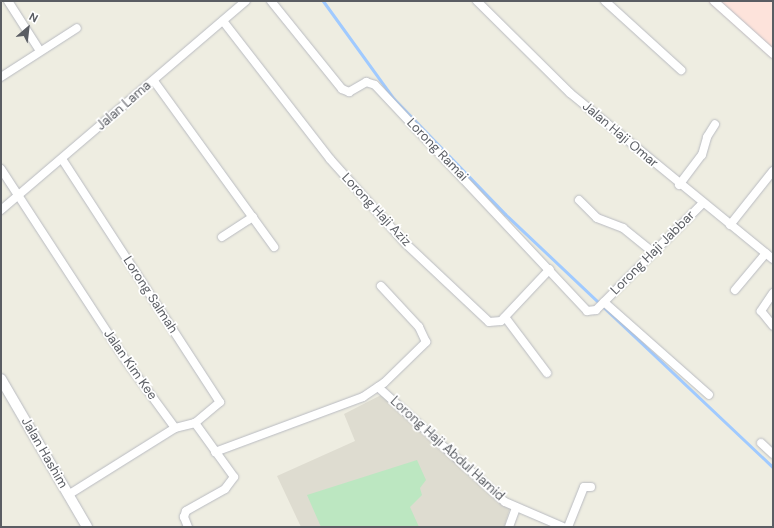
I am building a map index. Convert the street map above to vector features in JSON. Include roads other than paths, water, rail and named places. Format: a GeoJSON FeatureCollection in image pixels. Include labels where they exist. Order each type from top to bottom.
{"type":"FeatureCollection","features":[{"type":"Feature","properties":{"kind":"street"},"geometry":{"type":"LineString","coordinates":[[8,1],[40,51]]}},
{"type":"Feature","properties":{"kind":"street","name":"Jalan Lama"},"geometry":{"type":"LineString","coordinates":[[1,210],[246,1]]}},
{"type":"Feature","properties":{"kind":"street","name":"Lorong Ramai"},"geometry":{"type":"LineString","coordinates":[[271,1],[342,89],[349,92],[366,82],[375,85],[550,268],[587,311],[600,306]]}},
{"type":"Feature","properties":{"kind":"street","name":"Jalan Haji Omar"},"geometry":{"type":"LineString","coordinates":[[477,1],[570,93],[702,204],[773,259]]}},
{"type":"Feature","properties":{"kind":"street"},"geometry":{"type":"LineString","coordinates":[[605,1],[681,70]]}},
{"type":"Feature","properties":{"kind":"street"},"geometry":{"type":"LineString","coordinates":[[714,1],[773,54]]}},
{"type":"Feature","properties":{"kind":"street","name":"Lorong Haji Aziz"},"geometry":{"type":"LineString","coordinates":[[223,21],[330,159],[405,243],[489,322],[497,323],[505,317]]}},
{"type":"Feature","properties":{"kind":"street"},"geometry":{"type":"LineString","coordinates":[[1,77],[77,28]]}},
{"type":"Feature","properties":{"kind":"street"},"geometry":{"type":"LineString","coordinates":[[154,81],[274,247]]}},
{"type":"Feature","properties":{"kind":"street"},"geometry":{"type":"LineString","coordinates":[[679,185],[702,155],[715,124]]}},
{"type":"Feature","properties":{"kind":"street","name":"Lorong Salmah"},"geometry":{"type":"LineString","coordinates":[[62,159],[220,400],[212,412],[195,423]]}},
{"type":"Feature","properties":{"kind":"street","name":"Jalan Kim Kee"},"geometry":{"type":"LineString","coordinates":[[1,169],[126,361],[175,428]]}},
{"type":"Feature","properties":{"kind":"street"},"geometry":{"type":"LineString","coordinates":[[730,225],[773,171]]}},
{"type":"Feature","properties":{"kind":"street"},"geometry":{"type":"LineString","coordinates":[[579,200],[597,218],[623,228],[653,252]]}},
{"type":"Feature","properties":{"kind":"street","name":"Lorong Haji Jabbar"},"geometry":{"type":"LineString","coordinates":[[600,306],[702,204]]}},
{"type":"Feature","properties":{"kind":"street"},"geometry":{"type":"LineString","coordinates":[[222,237],[253,217]]}},
{"type":"Feature","properties":{"kind":"street"},"geometry":{"type":"LineString","coordinates":[[735,290],[766,253]]}},
{"type":"Feature","properties":{"kind":"street"},"geometry":{"type":"LineString","coordinates":[[547,373],[505,317],[550,268]]}},
{"type":"Feature","properties":{"kind":"street"},"geometry":{"type":"LineString","coordinates":[[215,452],[342,407],[378,387],[427,341],[381,286]]}},
{"type":"Feature","properties":{"kind":"street"},"geometry":{"type":"LineString","coordinates":[[773,293],[761,311],[773,326]]}},
{"type":"Feature","properties":{"kind":"street"},"geometry":{"type":"LineString","coordinates":[[600,306],[709,395]]}},
{"type":"Feature","properties":{"kind":"street","name":"Jalan Hashim"},"geometry":{"type":"LineString","coordinates":[[1,379],[87,527]]}},
{"type":"Feature","properties":{"kind":"street","name":"Lorong Haji Abdul Hamid"},"geometry":{"type":"LineString","coordinates":[[378,387],[516,508],[563,527]]}},
{"type":"Feature","properties":{"kind":"street"},"geometry":{"type":"LineString","coordinates":[[68,494],[175,428],[195,423],[234,477],[222,492],[186,512],[184,516],[188,527]]}},
{"type":"Feature","properties":{"kind":"street"},"geometry":{"type":"LineString","coordinates":[[761,443],[773,454]]}},
{"type":"Feature","properties":{"kind":"street"},"geometry":{"type":"LineString","coordinates":[[568,527],[584,487],[591,487]]}},
{"type":"Feature","properties":{"kind":"street"},"geometry":{"type":"LineString","coordinates":[[509,527],[516,508]]}},
{"type":"Feature","properties":{"kind":"waterway"},"geometry":{"type":"LineString","coordinates":[[323,1],[394,99],[505,214],[773,467]]}}]}
